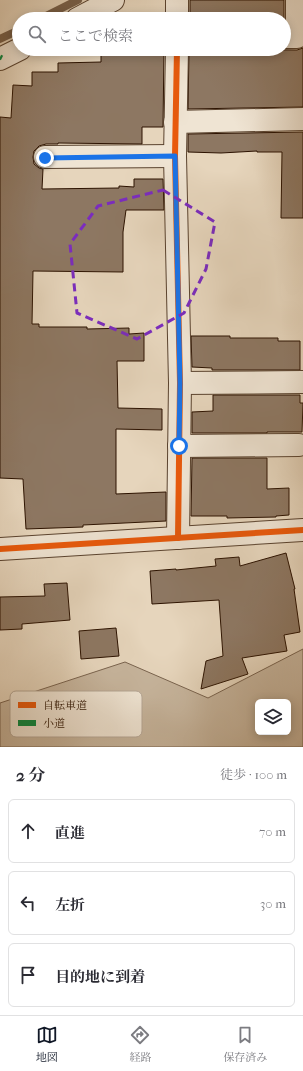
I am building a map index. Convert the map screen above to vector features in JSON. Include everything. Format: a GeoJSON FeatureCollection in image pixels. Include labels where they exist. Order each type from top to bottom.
{"type":"FeatureCollection","features":[{"type":"Feature","properties":{"kind":"street"},"geometry":{"type":"LineString","coordinates":[[90,12],[113,0]]}},
{"type":"Feature","properties":{"kind":"street"},"geometry":{"type":"LineString","coordinates":[[177,0],[177,12]]}},
{"type":"Feature","properties":{"kind":"street"},"geometry":{"type":"LineString","coordinates":[[291,37],[297,37],[297,0]]}},
{"type":"Feature","properties":{"kind":"street"},"geometry":{"type":"LineString","coordinates":[[0,59],[12,53]]}},
{"type":"Feature","properties":{"kind":"street"},"geometry":{"type":"LineString","coordinates":[[177,56],[175,156],[180,383],[178,538]]}},
{"type":"Feature","properties":{"kind":"street"},"geometry":{"type":"LineString","coordinates":[[175,122],[303,119]]}},
{"type":"Feature","properties":{"kind":"street"},"geometry":{"type":"LineString","coordinates":[[45,158],[175,156]]}},
{"type":"Feature","properties":{"kind":"street"},"geometry":{"type":"LineString","coordinates":[[180,383],[303,382]]}},
{"type":"Feature","properties":{"kind":"street"},"geometry":{"type":"LineString","coordinates":[[179,446],[299,444]]}},
{"type":"Feature","properties":{"kind":"street"},"geometry":{"type":"LineString","coordinates":[[0,548],[303,530]]}},
{"type":"Feature","properties":{"kind":"highlighted area"},"geometry":{"type":"Polygon","coordinates":[[[163,190],[215,222],[206,269],[184,313],[137,339],[77,313],[70,244],[98,206],[163,190]]]}},
{"type":"Feature","properties":{"kind":"shaded area"},"geometry":{"type":"Polygon","coordinates":[[[303,649],[303,747],[0,747],[0,703],[10,700],[10,737],[142,737],[142,691],[37,691],[125,662],[208,698],[303,649]]]}},
{"type":"Feature","properties":{"kind":"building"},"geometry":{"type":"Polygon","coordinates":[[[190,0],[284,0],[284,12],[190,12],[190,0]]]}},
{"type":"Feature","properties":{"kind":"building"},"geometry":{"type":"Polygon","coordinates":[[[303,48],[303,107],[188,109],[189,56],[291,56],[291,50],[303,48]]]}},
{"type":"Feature","properties":{"kind":"building"},"geometry":{"type":"Polygon","coordinates":[[[101,56],[164,56],[163,127],[142,127],[142,144],[58,143],[39,146],[34,151],[33,157],[34,164],[43,169],[42,189],[119,188],[119,186],[134,187],[134,179],[163,179],[164,210],[126,210],[123,232],[123,272],[33,271],[32,324],[39,324],[39,327],[87,327],[87,329],[129,328],[129,334],[144,333],[144,361],[117,361],[118,408],[162,409],[162,430],[116,429],[116,494],[166,492],[166,521],[83,525],[83,527],[26,529],[23,479],[0,478],[0,117],[11,118],[13,85],[32,86],[32,72],[58,72],[58,63],[101,62],[101,56]]]}},
{"type":"Feature","properties":{"kind":"building"},"geometry":{"type":"Polygon","coordinates":[[[303,132],[303,218],[281,218],[282,152],[188,152],[188,134],[303,132]]]}},
{"type":"Feature","properties":{"kind":"building"},"geometry":{"type":"Polygon","coordinates":[[[191,336],[278,338],[278,341],[300,341],[300,370],[212,370],[212,368],[192,367],[191,336]]]}},
{"type":"Feature","properties":{"kind":"building"},"geometry":{"type":"Polygon","coordinates":[[[213,395],[300,395],[300,403],[303,403],[302,432],[192,433],[192,412],[213,411],[213,395]]]}},
{"type":"Feature","properties":{"kind":"building"},"geometry":{"type":"Polygon","coordinates":[[[192,458],[267,458],[267,489],[289,488],[289,515],[276,517],[227,518],[227,516],[191,516],[192,458]]]}},
{"type":"Feature","properties":{"kind":"building"},"geometry":{"type":"Polygon","coordinates":[[[286,553],[295,589],[300,632],[284,635],[287,651],[242,658],[248,674],[201,689],[206,661],[223,656],[219,600],[152,604],[150,571],[216,566],[215,559],[239,557],[240,566],[286,553]]]}},
{"type":"Feature","properties":{"kind":"building"},"geometry":{"type":"Polygon","coordinates":[[[67,583],[70,620],[22,624],[22,629],[0,630],[0,597],[45,596],[44,584],[67,583]]]}},
{"type":"Feature","properties":{"kind":"building"},"geometry":{"type":"Polygon","coordinates":[[[116,628],[119,656],[81,659],[79,631],[116,628]]]}},
{"type":"Feature","properties":{"kind":"waterway"},"geometry":{"type":"LineString","coordinates":[[54,12],[78,0]]}},
{"type":"Feature","properties":{"kind":"waterway"},"geometry":{"type":"LineString","coordinates":[[0,39],[12,33]]}},
{"type":"Feature","properties":{"kind":"cycle path"},"geometry":{"type":"LineString","coordinates":[[177,56],[175,156],[180,383],[178,538]]}},
{"type":"Feature","properties":{"kind":"cycle path"},"geometry":{"type":"LineString","coordinates":[[0,549],[303,530]]}},
{"type":"Feature","properties":{"kind":"route"},"geometry":{"type":"LineString","coordinates":[[45,158],[175,156],[180,383],[179,446]]}}]}
